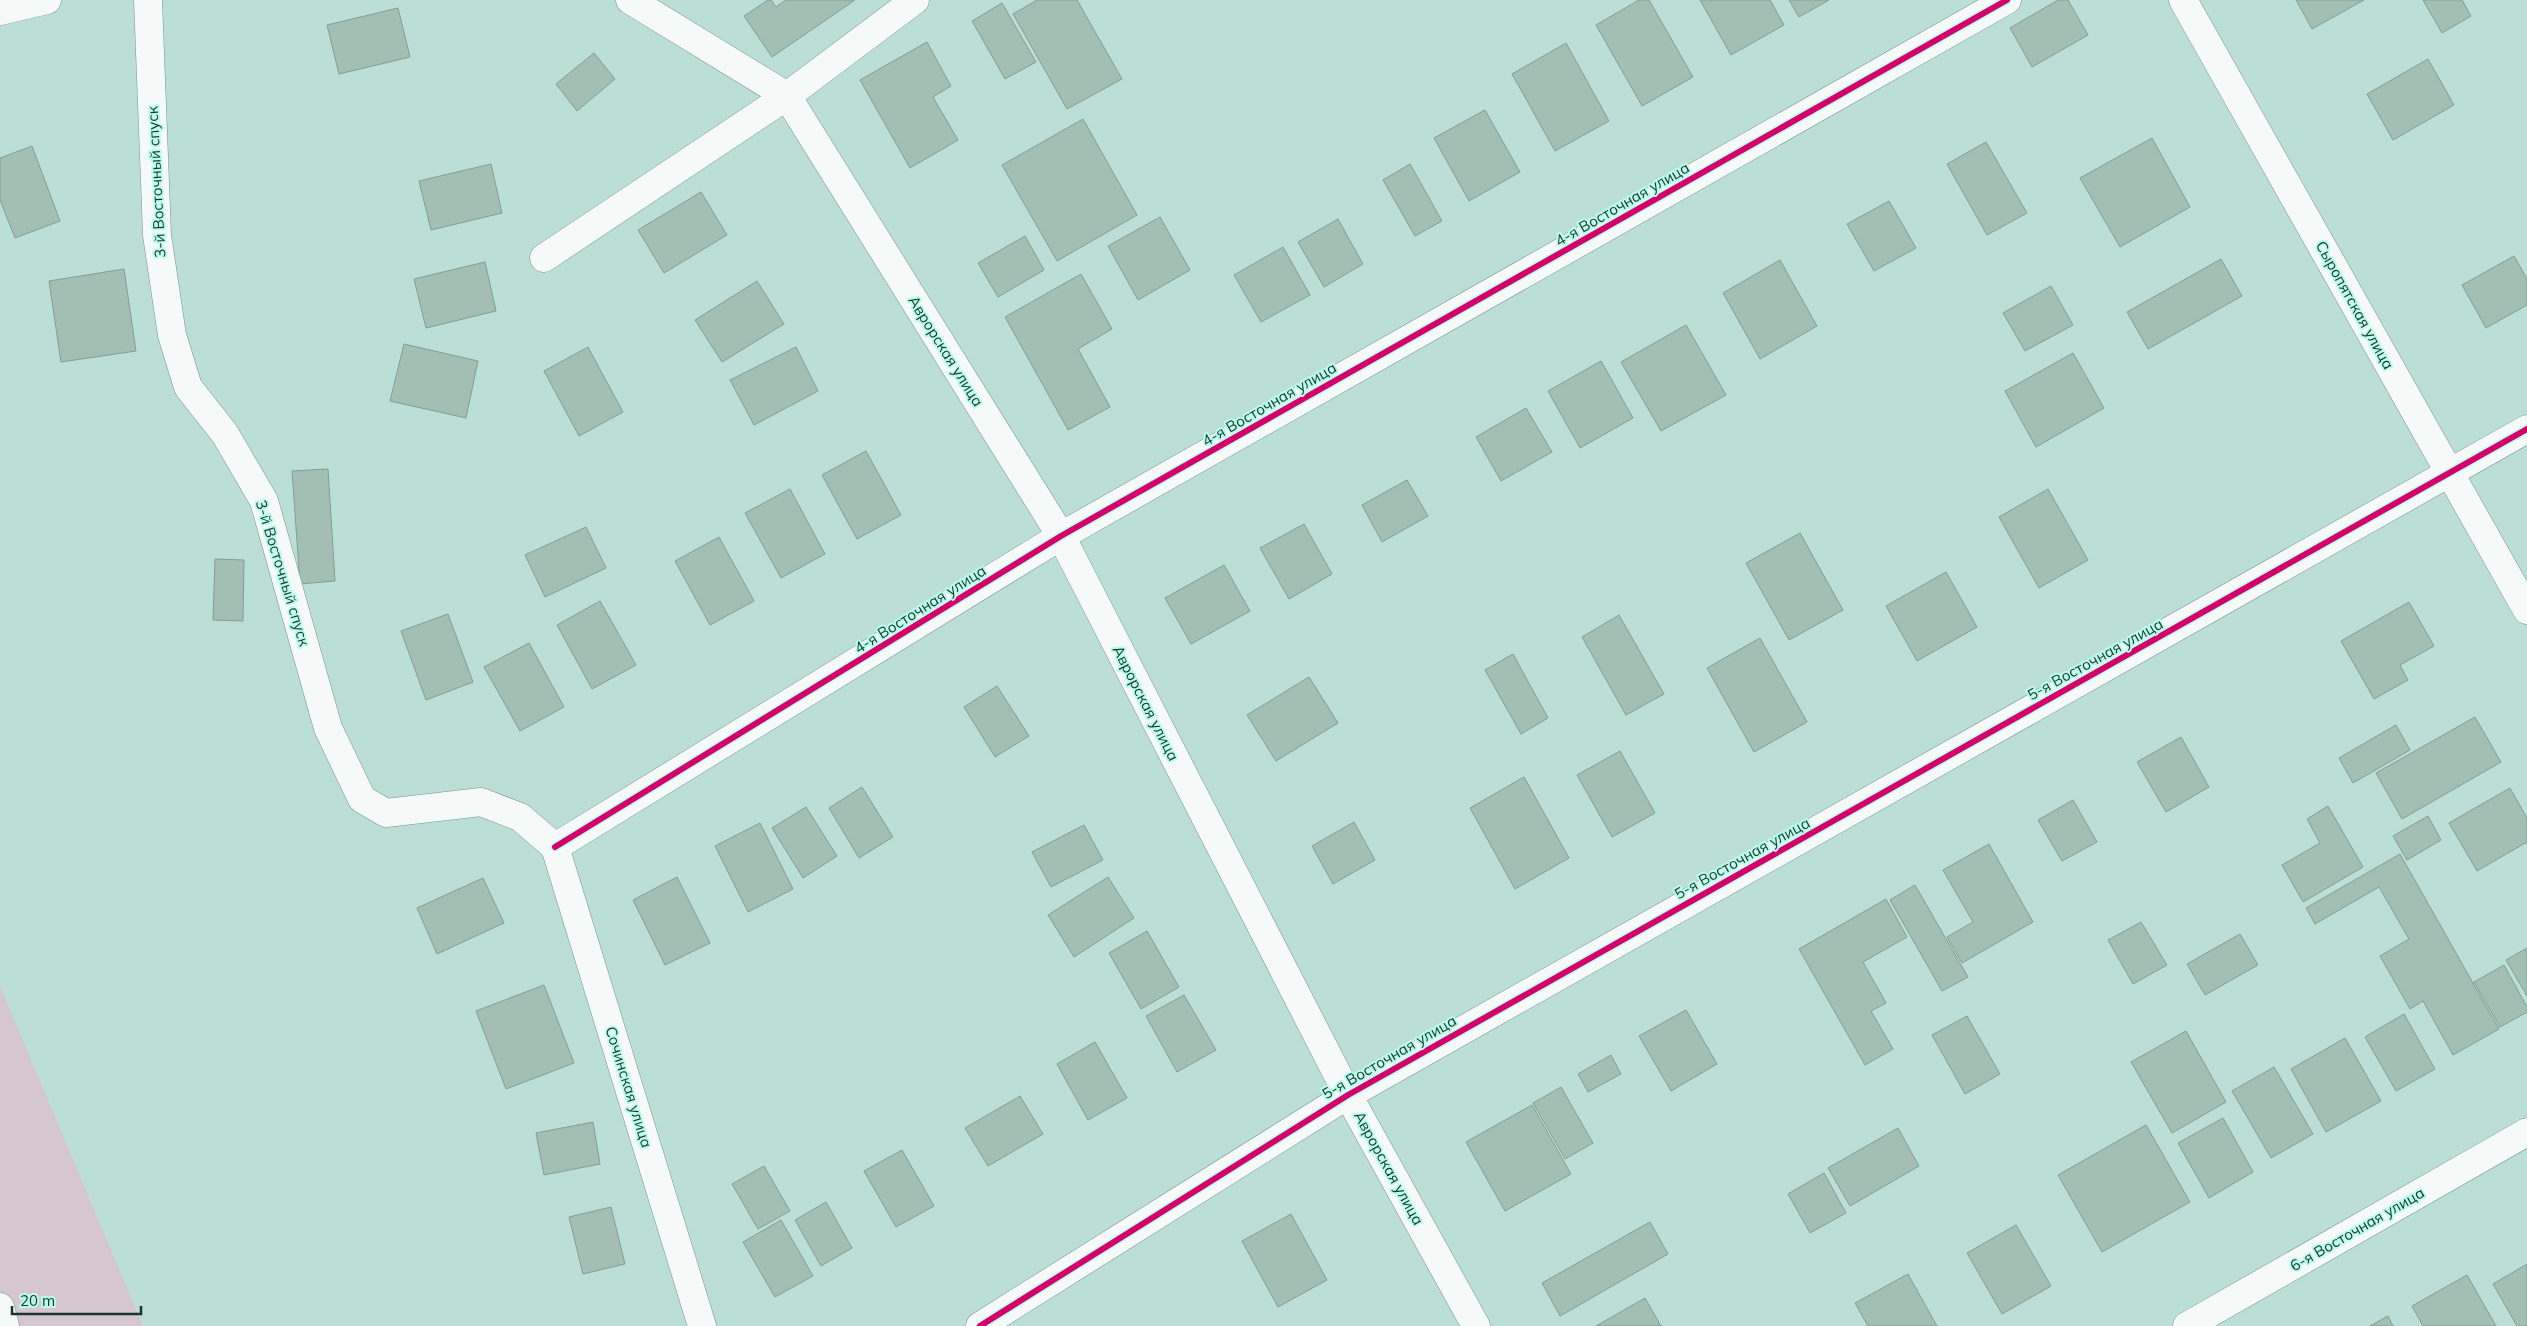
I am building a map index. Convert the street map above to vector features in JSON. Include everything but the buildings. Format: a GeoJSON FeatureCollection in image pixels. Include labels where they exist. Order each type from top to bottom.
{"type":"FeatureCollection","features":[{"type":"Feature","properties":{"kind":"street"},"geometry":{"type":"LineString","coordinates":[[0,11],[47,0]]}},
{"type":"Feature","properties":{"kind":"street","name":"3-й Восточный спуск"},"geometry":{"type":"LineString","coordinates":[[148,0],[157,234],[172,335],[188,386],[225,434],[264,501],[328,728],[362,799],[386,813],[481,802],[520,817],[555,848]]}},
{"type":"Feature","properties":{"kind":"street"},"geometry":{"type":"LineString","coordinates":[[630,0],[787,96]]}},
{"type":"Feature","properties":{"kind":"street"},"geometry":{"type":"LineString","coordinates":[[544,258],[787,96],[915,0]]}},
{"type":"Feature","properties":{"kind":"street","name":"4-я Восточная улица"},"geometry":{"type":"LineString","coordinates":[[555,848],[1061,536],[2007,0]]}},
{"type":"Feature","properties":{"kind":"street","name":"Сыропятская улица"},"geometry":{"type":"LineString","coordinates":[[2183,0],[2527,610]]}},
{"type":"Feature","properties":{"kind":"street","name":"Аврорская улица"},"geometry":{"type":"LineString","coordinates":[[787,96],[1061,536],[1348,1095],[1476,1326]]}},
{"type":"Feature","properties":{"kind":"street","name":"5-я Восточная улица"},"geometry":{"type":"LineString","coordinates":[[980,1326],[1348,1095],[2527,429]]}},
{"type":"Feature","properties":{"kind":"street","name":"Сочинская улица"},"geometry":{"type":"LineString","coordinates":[[555,848],[702,1326]]}},
{"type":"Feature","properties":{"kind":"street","name":"6-я Восточная улица"},"geometry":{"type":"LineString","coordinates":[[2187,1326],[2527,1132]]}},
{"type":"Feature","properties":{"kind":"street"},"geometry":{"type":"LineString","coordinates":[[0,1307],[5,1326]]}},
{"type":"Feature","properties":{"kind":"shaded area"},"geometry":{"type":"Polygon","coordinates":[[[0,986],[143,1326],[0,1326],[0,986]]]}},
{"type":"Feature","properties":{"kind":"cycle path"},"geometry":{"type":"LineString","coordinates":[[555,847],[1061,536],[2007,0]]}},
{"type":"Feature","properties":{"kind":"cycle path"},"geometry":{"type":"LineString","coordinates":[[980,1326],[1348,1095],[2527,429]]}}]}
